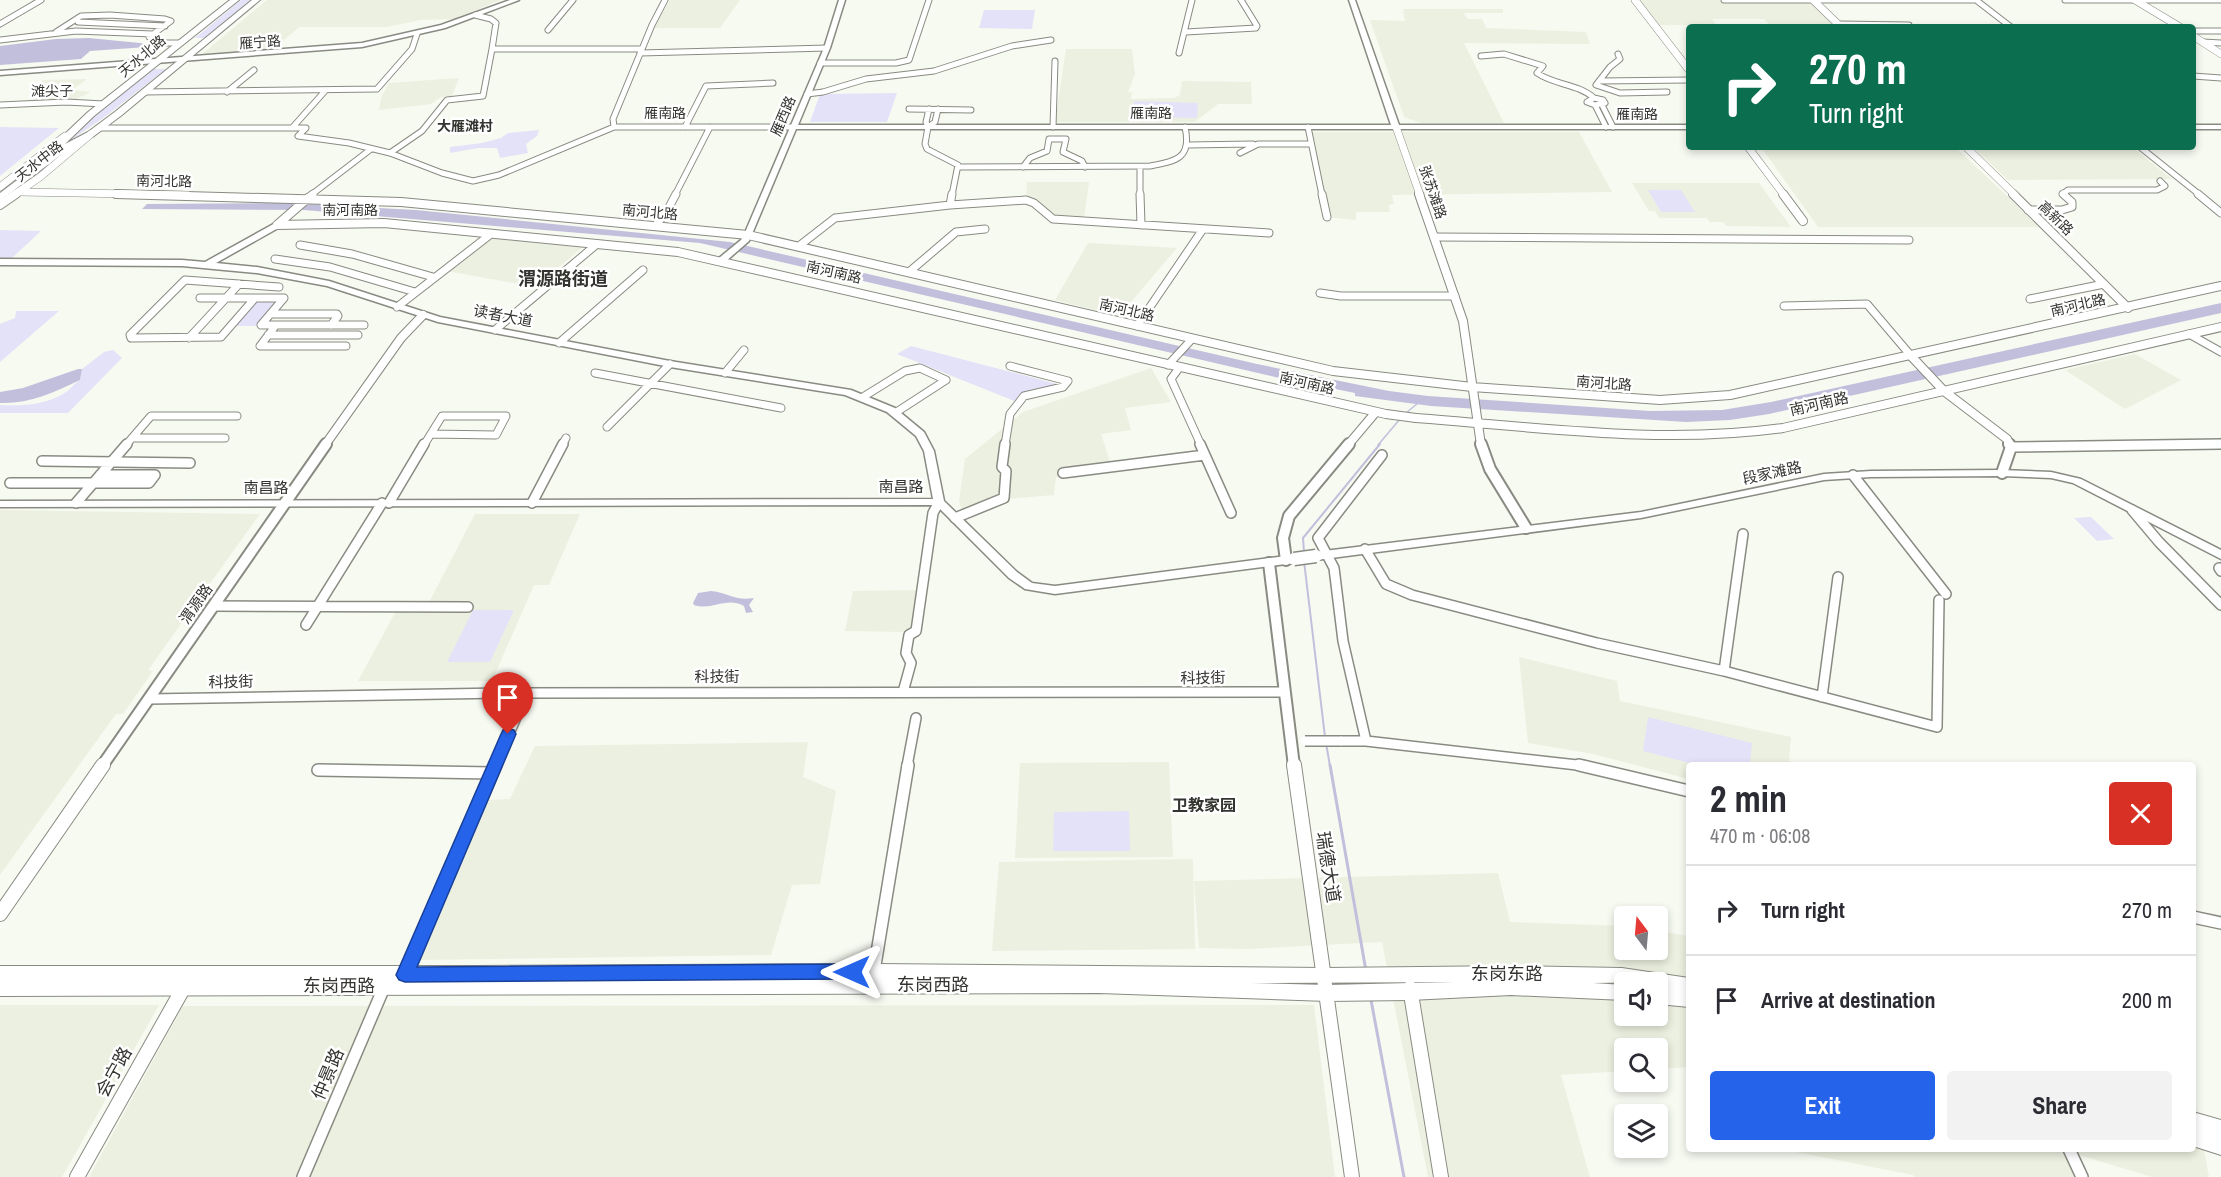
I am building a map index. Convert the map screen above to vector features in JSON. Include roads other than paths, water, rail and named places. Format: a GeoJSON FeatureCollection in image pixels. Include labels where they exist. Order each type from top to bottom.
{"type":"FeatureCollection","features":[{"type":"Feature","properties":{"kind":"main road","name":"天水北路"},"geometry":{"type":"LineString","coordinates":[[0,192],[57,147],[68,134],[178,43],[235,0]]}},
{"type":"Feature","properties":{"kind":"main road","name":"天水北路"},"geometry":{"type":"LineString","coordinates":[[0,198],[67,146],[94,131],[144,93],[256,0]]}},
{"type":"Feature","properties":{"kind":"main road","name":"雁宁路"},"geometry":{"type":"LineString","coordinates":[[0,73],[362,45],[417,34],[516,0]]}},
{"type":"Feature","properties":{"kind":"main road","name":"雁西路"},"geometry":{"type":"LineString","coordinates":[[747,238],[827,48],[842,0]]}},
{"type":"Feature","properties":{"kind":"main road","name":"张苏滩路"},"geometry":{"type":"LineString","coordinates":[[1352,0],[1396,127]]}},
{"type":"Feature","properties":{"kind":"main road","name":"雁南路"},"geometry":{"type":"LineString","coordinates":[[793,127],[1686,127]]}},
{"type":"Feature","properties":{"kind":"main road"},"geometry":{"type":"LineString","coordinates":[[2196,127],[2221,127]]}},
{"type":"Feature","properties":{"kind":"main road"},"geometry":{"type":"LineString","coordinates":[[208,264],[277,225]]}},
{"type":"Feature","properties":{"kind":"main road"},"geometry":{"type":"LineString","coordinates":[[722,260],[747,238]]}},
{"type":"Feature","properties":{"kind":"main road","name":"读者大道"},"geometry":{"type":"LineString","coordinates":[[0,262],[208,264],[293,276],[329,284],[423,315],[670,364],[832,389],[863,397],[895,413],[920,435],[925,442],[932,464],[939,502]]}},
{"type":"Feature","properties":{"kind":"main road","name":"段家滩路"},"geometry":{"type":"LineString","coordinates":[[1290,559],[1641,515],[1824,477],[2002,472],[2051,475],[2077,481],[2221,555]]}},
{"type":"Feature","properties":{"kind":"main road","name":"南昌路"},"geometry":{"type":"LineString","coordinates":[[0,504],[939,502],[1012,575],[1029,586],[1055,590],[1290,559]]}},
{"type":"Feature","properties":{"kind":"main road","name":"东岗西路"},"geometry":{"type":"LineString","coordinates":[[0,973],[405,975],[874,971],[1326,984]]}},
{"type":"Feature","properties":{"kind":"main road","name":"东岗东路"},"geometry":{"type":"LineString","coordinates":[[1401,984],[1622,976],[1686,986]]}},
{"type":"Feature","properties":{"kind":"main road","name":"东岗西路"},"geometry":{"type":"LineString","coordinates":[[0,988],[385,985],[1326,984]]}},
{"type":"Feature","properties":{"kind":"main road","name":"东岗东路"},"geometry":{"type":"LineString","coordinates":[[1326,984],[1401,984],[1614,992]]}},
{"type":"Feature","properties":{"kind":"main road"},"geometry":{"type":"LineString","coordinates":[[1668,997],[1686,999]]}},
{"type":"Feature","properties":{"kind":"main road"},"geometry":{"type":"LineString","coordinates":[[2196,1122],[2221,1129]]}},
{"type":"Feature","properties":{"kind":"main road"},"geometry":{"type":"LineString","coordinates":[[2196,1138],[2221,1146]]}},
{"type":"Feature","properties":{"kind":"street"},"geometry":{"type":"LineString","coordinates":[[0,24],[41,0]]}},
{"type":"Feature","properties":{"kind":"street"},"geometry":{"type":"LineString","coordinates":[[548,30],[573,0]]}},
{"type":"Feature","properties":{"kind":"street"},"geometry":{"type":"LineString","coordinates":[[94,131],[306,128],[298,136],[350,143],[390,153],[449,175],[479,181],[499,176],[614,127],[613,119],[665,0]]}},
{"type":"Feature","properties":{"kind":"street"},"geometry":{"type":"LineString","coordinates":[[820,63],[896,63],[909,60],[930,0]]}},
{"type":"Feature","properties":{"kind":"street"},"geometry":{"type":"LineString","coordinates":[[1179,53],[1192,0]]}},
{"type":"Feature","properties":{"kind":"street"},"geometry":{"type":"LineString","coordinates":[[1186,32],[1256,28],[1257,26],[1241,0]]}},
{"type":"Feature","properties":{"kind":"street"},"geometry":{"type":"LineString","coordinates":[[1635,0],[1686,66]]}},
{"type":"Feature","properties":{"kind":"street"},"geometry":{"type":"LineString","coordinates":[[1724,0],[1977,0],[2007,24]]}},
{"type":"Feature","properties":{"kind":"street"},"geometry":{"type":"LineString","coordinates":[[1814,0],[1838,24]]}},
{"type":"Feature","properties":{"kind":"street"},"geometry":{"type":"LineString","coordinates":[[2065,0],[2144,2],[2221,0]]}},
{"type":"Feature","properties":{"kind":"street"},"geometry":{"type":"LineString","coordinates":[[2144,2],[2176,24]]}},
{"type":"Feature","properties":{"kind":"street"},"geometry":{"type":"LineString","coordinates":[[390,153],[412,142],[433,121],[447,100],[483,96],[496,23],[475,15]]}},
{"type":"Feature","properties":{"kind":"street"},"geometry":{"type":"LineString","coordinates":[[56,32],[69,22],[165,26],[149,37],[178,43]]}},
{"type":"Feature","properties":{"kind":"street"},"geometry":{"type":"LineString","coordinates":[[0,40],[56,32],[114,30],[153,34]]}},
{"type":"Feature","properties":{"kind":"street"},"geometry":{"type":"LineString","coordinates":[[2196,31],[2221,31]]}},
{"type":"Feature","properties":{"kind":"street"},"geometry":{"type":"LineString","coordinates":[[144,93],[376,90],[412,49],[417,34]]}},
{"type":"Feature","properties":{"kind":"street"},"geometry":{"type":"LineString","coordinates":[[2196,38],[2221,54]]}},
{"type":"Feature","properties":{"kind":"street"},"geometry":{"type":"LineString","coordinates":[[807,94],[823,92],[866,79],[934,71],[1012,46],[1051,40]]}},
{"type":"Feature","properties":{"kind":"street"},"geometry":{"type":"LineString","coordinates":[[2203,42],[2221,43]]}},
{"type":"Feature","properties":{"kind":"street"},"geometry":{"type":"LineString","coordinates":[[492,49],[641,51],[827,48]]}},
{"type":"Feature","properties":{"kind":"street"},"geometry":{"type":"LineString","coordinates":[[1482,56],[1504,54],[1543,66],[1537,73],[1545,79],[1564,87],[1588,92],[1610,127]]}},
{"type":"Feature","properties":{"kind":"street"},"geometry":{"type":"LineString","coordinates":[[1618,54],[1620,59],[1606,69],[1603,79],[1596,85],[1611,91],[1667,92]]}},
{"type":"Feature","properties":{"kind":"street"},"geometry":{"type":"LineString","coordinates":[[1055,61],[1057,139]]}},
{"type":"Feature","properties":{"kind":"street"},"geometry":{"type":"LineString","coordinates":[[227,92],[254,70]]}},
{"type":"Feature","properties":{"kind":"street"},"geometry":{"type":"LineString","coordinates":[[2196,76],[2221,78]]}},
{"type":"Feature","properties":{"kind":"street"},"geometry":{"type":"LineString","coordinates":[[1599,81],[1686,80]]}},
{"type":"Feature","properties":{"kind":"street"},"geometry":{"type":"LineString","coordinates":[[686,127],[706,86],[773,83]]}},
{"type":"Feature","properties":{"kind":"street"},"geometry":{"type":"LineString","coordinates":[[292,128],[325,91]]}},
{"type":"Feature","properties":{"kind":"street","name":"滩尖子"},"geometry":{"type":"LineString","coordinates":[[0,105],[66,102],[104,104]]}},
{"type":"Feature","properties":{"kind":"street"},"geometry":{"type":"LineString","coordinates":[[909,109],[971,110]]}},
{"type":"Feature","properties":{"kind":"street"},"geometry":{"type":"LineString","coordinates":[[929,109],[926,122],[928,127],[925,144],[927,149],[958,167],[1140,167],[1160,165],[1184,153],[1188,145],[1185,127]]}},
{"type":"Feature","properties":{"kind":"street"},"geometry":{"type":"LineString","coordinates":[[928,127],[935,122],[938,109]]}},
{"type":"Feature","properties":{"kind":"street","name":"雁南路"},"geometry":{"type":"LineString","coordinates":[[614,127],[793,127]]}},
{"type":"Feature","properties":{"kind":"street"},"geometry":{"type":"LineString","coordinates":[[655,226],[666,213],[710,127]]}},
{"type":"Feature","properties":{"kind":"street"},"geometry":{"type":"LineString","coordinates":[[1308,127],[1328,217]]}},
{"type":"Feature","properties":{"kind":"street","name":"张苏滩路"},"geometry":{"type":"LineString","coordinates":[[1396,127],[1463,321],[1477,423]]}},
{"type":"Feature","properties":{"kind":"street","name":"天水中路"},"geometry":{"type":"LineString","coordinates":[[0,205],[20,192],[94,131]]}},
{"type":"Feature","properties":{"kind":"street","name":"天水中路"},"geometry":{"type":"LineString","coordinates":[[0,187],[68,134]]}},
{"type":"Feature","properties":{"kind":"street"},"geometry":{"type":"LineString","coordinates":[[1023,167],[1030,158],[1047,151],[1049,139],[1065,139],[1063,152],[1082,161],[1085,167]]}},
{"type":"Feature","properties":{"kind":"street"},"geometry":{"type":"LineString","coordinates":[[1240,153],[1258,144]]}},
{"type":"Feature","properties":{"kind":"street"},"geometry":{"type":"LineString","coordinates":[[1188,145],[1311,144]]}},
{"type":"Feature","properties":{"kind":"street"},"geometry":{"type":"LineString","coordinates":[[277,225],[370,149]]}},
{"type":"Feature","properties":{"kind":"street"},"geometry":{"type":"LineString","coordinates":[[1750,150],[1803,221]]}},
{"type":"Feature","properties":{"kind":"street","name":"高新路"},"geometry":{"type":"LineString","coordinates":[[1969,150],[2128,308]]}},
{"type":"Feature","properties":{"kind":"street"},"geometry":{"type":"LineString","coordinates":[[2144,150],[2221,213]]}},
{"type":"Feature","properties":{"kind":"street"},"geometry":{"type":"LineString","coordinates":[[950,205],[958,167]]}},
{"type":"Feature","properties":{"kind":"street"},"geometry":{"type":"LineString","coordinates":[[1140,167],[1141,225]]}},
{"type":"Feature","properties":{"kind":"street"},"geometry":{"type":"LineString","coordinates":[[2028,210],[2062,210],[2072,207],[2072,202],[2063,194],[2068,190],[2157,190],[2165,186],[2160,181]]}},
{"type":"Feature","properties":{"kind":"street","name":"南河北路"},"geometry":{"type":"LineString","coordinates":[[20,192],[401,202],[655,226],[799,246],[1137,326],[1189,342],[1333,371],[1472,391],[1660,400],[1730,395],[1915,360],[2221,286]]}},
{"type":"Feature","properties":{"kind":"street"},"geometry":{"type":"LineString","coordinates":[[799,246],[835,218],[950,205],[1026,200],[1035,203],[1044,214],[1053,219],[1269,233]]}},
{"type":"Feature","properties":{"kind":"street","name":"南河南路"},"geometry":{"type":"LineString","coordinates":[[277,225],[364,222],[678,252],[722,260],[1375,412],[1416,418],[1666,437],[1715,436],[1783,428],[2221,327]]}},
{"type":"Feature","properties":{"kind":"street"},"geometry":{"type":"LineString","coordinates":[[909,272],[956,232],[985,229]]}},
{"type":"Feature","properties":{"kind":"street"},"geometry":{"type":"LineString","coordinates":[[1137,326],[1203,229]]}},
{"type":"Feature","properties":{"kind":"street"},"geometry":{"type":"LineString","coordinates":[[398,307],[491,234]]}},
{"type":"Feature","properties":{"kind":"street"},"geometry":{"type":"LineString","coordinates":[[1434,237],[1909,240]]}},
{"type":"Feature","properties":{"kind":"street"},"geometry":{"type":"LineString","coordinates":[[495,330],[597,244]]}},
{"type":"Feature","properties":{"kind":"street"},"geometry":{"type":"LineString","coordinates":[[300,245],[352,254],[434,277]]}},
{"type":"Feature","properties":{"kind":"street"},"geometry":{"type":"LineString","coordinates":[[275,259],[330,267],[415,292]]}},
{"type":"Feature","properties":{"kind":"street"},"geometry":{"type":"LineString","coordinates":[[559,343],[643,270]]}},
{"type":"Feature","properties":{"kind":"street"},"geometry":{"type":"LineString","coordinates":[[269,298],[293,276]]}},
{"type":"Feature","properties":{"kind":"street"},"geometry":{"type":"LineString","coordinates":[[255,298],[221,337],[131,338],[130,335],[185,280],[279,287]]}},
{"type":"Feature","properties":{"kind":"street"},"geometry":{"type":"LineString","coordinates":[[189,338],[239,284]]}},
{"type":"Feature","properties":{"kind":"street"},"geometry":{"type":"LineString","coordinates":[[2030,299],[2104,284]]}},
{"type":"Feature","properties":{"kind":"street"},"geometry":{"type":"LineString","coordinates":[[1320,293],[1341,296],[1455,296]]}},
{"type":"Feature","properties":{"kind":"street"},"geometry":{"type":"LineString","coordinates":[[200,297],[284,298],[261,326],[364,325]]}},
{"type":"Feature","properties":{"kind":"street"},"geometry":{"type":"LineString","coordinates":[[1784,306],[1867,304],[1944,391],[2007,439],[2011,447],[2002,472]]}},
{"type":"Feature","properties":{"kind":"street"},"geometry":{"type":"LineString","coordinates":[[271,314],[337,314],[338,316],[331,325]]}},
{"type":"Feature","properties":{"kind":"street","name":"渭源路"},"geometry":{"type":"LineString","coordinates":[[0,914],[284,503],[401,338],[423,315]]}},
{"type":"Feature","properties":{"kind":"street"},"geometry":{"type":"LineString","coordinates":[[276,325],[260,346],[346,346]]}},
{"type":"Feature","properties":{"kind":"street"},"geometry":{"type":"LineString","coordinates":[[2189,334],[2221,354],[2218,360],[2221,362]]}},
{"type":"Feature","properties":{"kind":"street"},"geometry":{"type":"LineString","coordinates":[[268,335],[357,335]]}},
{"type":"Feature","properties":{"kind":"street"},"geometry":{"type":"LineString","coordinates":[[1168,365],[1189,342]]}},
{"type":"Feature","properties":{"kind":"street"},"geometry":{"type":"LineString","coordinates":[[724,373],[744,350]]}},
{"type":"Feature","properties":{"kind":"street"},"geometry":{"type":"LineString","coordinates":[[607,427],[670,364]]}},
{"type":"Feature","properties":{"kind":"street"},"geometry":{"type":"LineString","coordinates":[[955,518],[1004,498],[1006,471],[1002,467],[1010,414],[1024,396],[1063,387],[1068,381],[1010,366]]}},
{"type":"Feature","properties":{"kind":"street"},"geometry":{"type":"LineString","coordinates":[[863,397],[905,370],[920,368],[946,380],[895,413]]}},
{"type":"Feature","properties":{"kind":"street"},"geometry":{"type":"LineString","coordinates":[[1179,368],[1171,379],[1231,513]]}},
{"type":"Feature","properties":{"kind":"street"},"geometry":{"type":"LineString","coordinates":[[595,374],[781,408]]}},
{"type":"Feature","properties":{"kind":"street"},"geometry":{"type":"LineString","coordinates":[[1290,559],[1282,540],[1282,528],[1289,516],[1375,412]]}},
{"type":"Feature","properties":{"kind":"street"},"geometry":{"type":"LineString","coordinates":[[76,503],[151,416],[237,417]]}},
{"type":"Feature","properties":{"kind":"street"},"geometry":{"type":"LineString","coordinates":[[306,625],[442,416],[506,416],[496,435],[431,434]]}},
{"type":"Feature","properties":{"kind":"street"},"geometry":{"type":"LineString","coordinates":[[1477,423],[1482,450],[1490,469],[1526,528]]}},
{"type":"Feature","properties":{"kind":"street"},"geometry":{"type":"LineString","coordinates":[[132,438],[225,438]]}},
{"type":"Feature","properties":{"kind":"street"},"geometry":{"type":"LineString","coordinates":[[532,503],[566,438]]}},
{"type":"Feature","properties":{"kind":"street"},"geometry":{"type":"LineString","coordinates":[[2011,447],[2221,444]]}},
{"type":"Feature","properties":{"kind":"street"},"geometry":{"type":"LineString","coordinates":[[1063,473],[1205,455]]}},
{"type":"Feature","properties":{"kind":"street"},"geometry":{"type":"LineString","coordinates":[[1366,741],[1343,641],[1334,568],[1318,538],[1382,455]]}},
{"type":"Feature","properties":{"kind":"street"},"geometry":{"type":"LineString","coordinates":[[42,461],[190,463]]}},
{"type":"Feature","properties":{"kind":"street"},"geometry":{"type":"LineString","coordinates":[[10,483],[149,483],[155,475],[100,475]]}},
{"type":"Feature","properties":{"kind":"street"},"geometry":{"type":"LineString","coordinates":[[1365,549],[1386,584],[1412,595],[1597,643],[1724,671],[1937,727],[1943,597],[1853,475]]}},
{"type":"Feature","properties":{"kind":"street"},"geometry":{"type":"LineString","coordinates":[[903,692],[911,663],[906,653],[909,635],[916,631],[933,513],[939,502]]}},
{"type":"Feature","properties":{"kind":"street"},"geometry":{"type":"LineString","coordinates":[[2132,510],[2159,543],[2221,604]]}},
{"type":"Feature","properties":{"kind":"street"},"geometry":{"type":"LineString","coordinates":[[1724,671],[1743,534]]}},
{"type":"Feature","properties":{"kind":"street","name":"瑞德大道"},"geometry":{"type":"LineString","coordinates":[[1269,562],[1284,692],[1352,1177]]}},
{"type":"Feature","properties":{"kind":"street"},"geometry":{"type":"LineString","coordinates":[[1822,697],[1838,577]]}},
{"type":"Feature","properties":{"kind":"street"},"geometry":{"type":"LineString","coordinates":[[213,606],[468,607]]}},
{"type":"Feature","properties":{"kind":"street","name":"科技街"},"geometry":{"type":"LineString","coordinates":[[149,699],[503,693],[1284,692]]}},
{"type":"Feature","properties":{"kind":"street"},"geometry":{"type":"LineString","coordinates":[[405,975],[517,715]]}},
{"type":"Feature","properties":{"kind":"street"},"geometry":{"type":"LineString","coordinates":[[874,971],[891,856],[916,718]]}},
{"type":"Feature","properties":{"kind":"street"},"geometry":{"type":"LineString","coordinates":[[1291,740],[1366,741],[1565,762],[1686,790]]}},
{"type":"Feature","properties":{"kind":"street"},"geometry":{"type":"LineString","coordinates":[[318,770],[492,773]]}},
{"type":"Feature","properties":{"kind":"street"},"geometry":{"type":"LineString","coordinates":[[2196,918],[2221,922]]}},
{"type":"Feature","properties":{"kind":"street"},"geometry":{"type":"LineString","coordinates":[[1401,984],[1441,1177]]}},
{"type":"Feature","properties":{"kind":"street","name":"仲景路"},"geometry":{"type":"LineString","coordinates":[[303,1177],[385,985]]}},
{"type":"Feature","properties":{"kind":"street","name":"会宁路"},"geometry":{"type":"LineString","coordinates":[[77,1177],[184,987]]}},
{"type":"Feature","properties":{"kind":"street"},"geometry":{"type":"LineString","coordinates":[[2070,1152],[2082,1177]]}},
{"type":"Feature","properties":{"kind":"waterway"},"geometry":{"type":"LineString","coordinates":[[1406,413],[1418,403]]}},
{"type":"Feature","properties":{"kind":"waterway"},"geometry":{"type":"LineString","coordinates":[[1378,445],[1400,419]]}},
{"type":"Feature","properties":{"kind":"waterway"},"geometry":{"type":"LineString","coordinates":[[1304,552],[1303,538],[1380,444]]}},
{"type":"Feature","properties":{"kind":"waterway"},"geometry":{"type":"LineString","coordinates":[[1304,561],[1325,737]]}},
{"type":"Feature","properties":{"kind":"waterway"},"geometry":{"type":"LineString","coordinates":[[1326,743],[1330,766]]}},
{"type":"Feature","properties":{"kind":"waterway"},"geometry":{"type":"LineString","coordinates":[[1330,765],[1366,971]]}},
{"type":"Feature","properties":{"kind":"waterway"},"geometry":{"type":"LineString","coordinates":[[1371,1000],[1404,1177]]}},
{"type":"Feature","properties":{"kind":"district","name":"大雁滩村"},"geometry":{"type":"Point","coordinates":[465,126]}},
{"type":"Feature","properties":{"kind":"district","name":"渭源路街道"},"geometry":{"type":"Point","coordinates":[563,279]}},
{"type":"Feature","properties":{"kind":"district","name":"卫教家园"},"geometry":{"type":"Point","coordinates":[1204,805]}}]}
